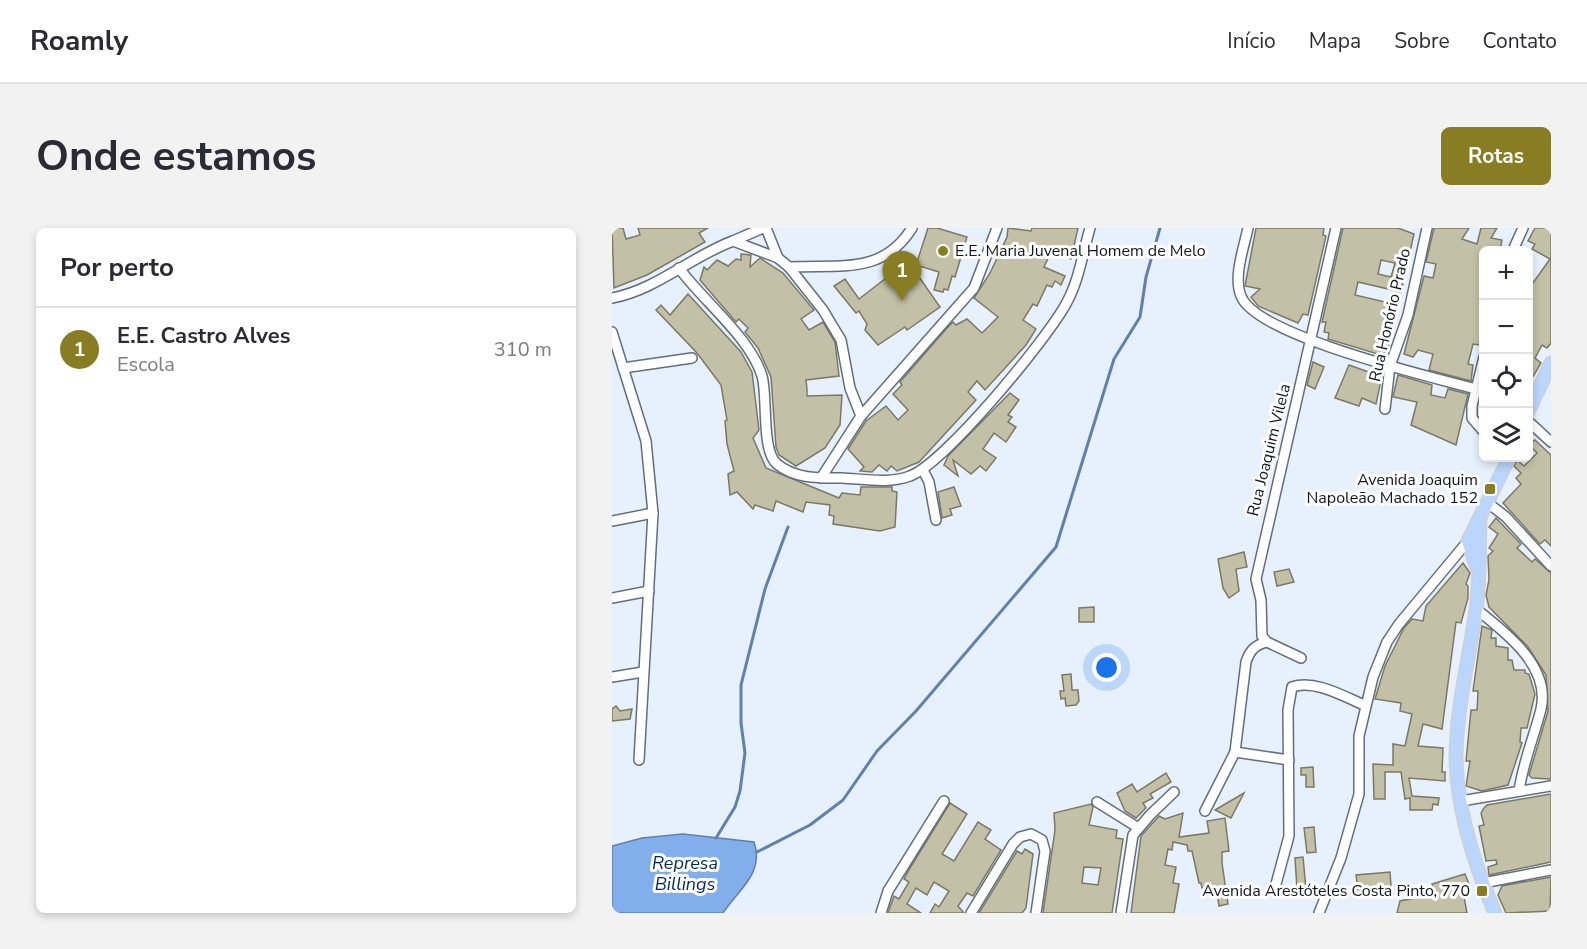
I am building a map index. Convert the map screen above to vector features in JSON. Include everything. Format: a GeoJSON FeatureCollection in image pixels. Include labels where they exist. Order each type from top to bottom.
{"type":"FeatureCollection","features":[{"type":"Feature","properties":{"kind":"main road"},"geometry":{"type":"LineString","coordinates":[[1530,408],[1551,363]]}},
{"type":"Feature","properties":{"kind":"main road"},"geometry":{"type":"LineString","coordinates":[[1479,576],[1468,541],[1507,462]]}},
{"type":"Feature","properties":{"kind":"main road"},"geometry":{"type":"LineString","coordinates":[[1480,519],[1476,609],[1456,741],[1461,801],[1482,883],[1495,913]]}},
{"type":"Feature","properties":{"kind":"street"},"geometry":{"type":"LineString","coordinates":[[612,298],[634,291],[733,241],[764,228],[778,258]]}},
{"type":"Feature","properties":{"kind":"street"},"geometry":{"type":"LineString","coordinates":[[789,267],[874,262],[895,250],[912,228]]}},
{"type":"Feature","properties":{"kind":"street"},"geometry":{"type":"LineString","coordinates":[[820,478],[861,416],[974,288],[997,228]]}},
{"type":"Feature","properties":{"kind":"street"},"geometry":{"type":"LineString","coordinates":[[679,268],[738,337],[759,367],[764,386],[768,443],[772,459],[793,474],[820,478],[895,480],[923,470],[950,444],[1042,340],[1068,301],[1090,228]]}},
{"type":"Feature","properties":{"kind":"street"},"geometry":{"type":"LineString","coordinates":[[1248,228],[1238,284],[1241,298],[1259,315],[1309,339],[1390,366],[1476,389]]}},
{"type":"Feature","properties":{"kind":"street","name":"Rua Joaquim Vilela"},"geometry":{"type":"LineString","coordinates":[[1267,642],[1260,629],[1261,600],[1257,571],[1336,228]]}},
{"type":"Feature","properties":{"kind":"street","name":"Rua Honório Prado"},"geometry":{"type":"LineString","coordinates":[[1385,409],[1390,366],[1407,315],[1427,228]]}},
{"type":"Feature","properties":{"kind":"street"},"geometry":{"type":"LineString","coordinates":[[1515,246],[1523,228]]}},
{"type":"Feature","properties":{"kind":"street"},"geometry":{"type":"LineString","coordinates":[[733,241],[778,258],[789,267],[812,294],[841,340],[850,388],[861,416]]}},
{"type":"Feature","properties":{"kind":"street"},"geometry":{"type":"LineString","coordinates":[[612,332],[646,441],[653,513],[639,760]]}},
{"type":"Feature","properties":{"kind":"street"},"geometry":{"type":"LineString","coordinates":[[623,368],[692,358]]}},
{"type":"Feature","properties":{"kind":"street"},"geometry":{"type":"LineString","coordinates":[[1479,377],[1472,418],[1479,426]]}},
{"type":"Feature","properties":{"kind":"street"},"geometry":{"type":"LineString","coordinates":[[1533,426],[1551,442]]}},
{"type":"Feature","properties":{"kind":"street"},"geometry":{"type":"LineString","coordinates":[[923,470],[929,482],[936,520]]}},
{"type":"Feature","properties":{"kind":"street"},"geometry":{"type":"LineString","coordinates":[[1488,503],[1506,517],[1551,566]]}},
{"type":"Feature","properties":{"kind":"street"},"geometry":{"type":"LineString","coordinates":[[612,521],[653,513]]}},
{"type":"Feature","properties":{"kind":"street"},"geometry":{"type":"LineString","coordinates":[[1318,913],[1341,858],[1359,794],[1359,736],[1364,705],[1387,642],[1468,541]]}},
{"type":"Feature","properties":{"kind":"street"},"geometry":{"type":"LineString","coordinates":[[612,598],[649,591]]}},
{"type":"Feature","properties":{"kind":"street"},"geometry":{"type":"LineString","coordinates":[[1476,609],[1522,650],[1535,667],[1542,687],[1542,708],[1525,757],[1519,791]]}},
{"type":"Feature","properties":{"kind":"street"},"geometry":{"type":"LineString","coordinates":[[1205,811],[1235,752],[1246,662],[1250,651],[1257,645],[1267,642],[1301,658]]}},
{"type":"Feature","properties":{"kind":"street"},"geometry":{"type":"LineString","coordinates":[[612,677],[643,672]]}},
{"type":"Feature","properties":{"kind":"street"},"geometry":{"type":"LineString","coordinates":[[1276,884],[1289,836],[1288,710],[1292,687],[1301,684],[1321,688],[1364,705]]}},
{"type":"Feature","properties":{"kind":"street"},"geometry":{"type":"LineString","coordinates":[[1235,752],[1289,760]]}},
{"type":"Feature","properties":{"kind":"street"},"geometry":{"type":"LineString","coordinates":[[1461,801],[1551,786]]}},
{"type":"Feature","properties":{"kind":"street"},"geometry":{"type":"LineString","coordinates":[[1121,913],[1132,839],[1137,828],[1174,792]]}},
{"type":"Feature","properties":{"kind":"street"},"geometry":{"type":"LineString","coordinates":[[881,913],[888,891],[944,801]]}},
{"type":"Feature","properties":{"kind":"street"},"geometry":{"type":"LineString","coordinates":[[1097,802],[1137,828]]}},
{"type":"Feature","properties":{"kind":"street"},"geometry":{"type":"LineString","coordinates":[[971,913],[1013,844],[1024,835],[1035,834],[1042,840],[1045,851],[1036,913]]}},
{"type":"Feature","properties":{"kind":"street"},"geometry":{"type":"LineString","coordinates":[[1482,883],[1551,870]]}},
{"type":"Feature","properties":{"kind":"water","name":"Represa Billings"},"geometry":{"type":"Polygon","coordinates":[[[683,834],[754,842],[756,863],[753,872],[723,913],[612,913],[612,846],[642,838],[683,834]]]}},
{"type":"Feature","properties":{"kind":"building"},"geometry":{"type":"Polygon","coordinates":[[[612,228],[623,228],[626,239],[640,235],[638,228],[708,228],[699,233],[705,242],[647,275],[614,288],[612,228]]]}},
{"type":"Feature","properties":{"kind":"building"},"geometry":{"type":"Polygon","coordinates":[[[928,228],[937,228],[967,237],[955,277],[952,276],[948,290],[944,289],[943,292],[934,290],[939,272],[916,265],[928,228]]]}},
{"type":"Feature","properties":{"kind":"building"},"geometry":{"type":"Polygon","coordinates":[[[1008,228],[1031,231],[1032,228],[1078,228],[1071,259],[1051,252],[1044,267],[1065,276],[1061,285],[1055,281],[1052,287],[1047,285],[1037,306],[1033,304],[1023,320],[1036,329],[1026,345],[985,390],[977,381],[968,392],[976,400],[919,462],[897,471],[891,466],[887,471],[879,465],[872,472],[860,471],[864,467],[848,449],[866,421],[886,406],[898,420],[908,410],[893,394],[902,385],[900,382],[947,328],[953,322],[956,325],[967,319],[982,333],[998,317],[974,298],[990,273],[1007,237],[1008,228]]]}},
{"type":"Feature","properties":{"kind":"building"},"geometry":{"type":"Polygon","coordinates":[[[1256,228],[1324,228],[1323,235],[1326,236],[1308,315],[1303,314],[1298,323],[1258,306],[1251,297],[1260,289],[1245,286],[1256,228]]]}},
{"type":"Feature","properties":{"kind":"building"},"geometry":{"type":"Polygon","coordinates":[[[1343,228],[1398,228],[1414,234],[1401,292],[1358,282],[1355,295],[1398,305],[1388,349],[1381,355],[1328,339],[1329,333],[1324,332],[1326,322],[1322,322],[1343,228]],[[1381,260],[1378,274],[1391,277],[1395,263],[1381,260]]]}},
{"type":"Feature","properties":{"kind":"building"},"geometry":{"type":"Polygon","coordinates":[[[1434,228],[1469,228],[1462,239],[1477,244],[1481,228],[1497,228],[1491,238],[1502,240],[1501,246],[1479,246],[1479,345],[1473,344],[1468,364],[1473,365],[1471,381],[1429,370],[1433,354],[1418,350],[1413,357],[1404,354],[1424,276],[1433,278],[1436,264],[1426,262],[1434,228]]]}},
{"type":"Feature","properties":{"kind":"building"},"geometry":{"type":"Polygon","coordinates":[[[1535,228],[1551,228],[1551,343],[1547,348],[1542,345],[1535,358],[1541,363],[1533,377],[1533,283],[1550,259],[1533,250],[1535,244],[1528,241],[1535,228]]]}},
{"type":"Feature","properties":{"kind":"building"},"geometry":{"type":"Polygon","coordinates":[[[741,254],[751,255],[750,267],[760,258],[783,273],[814,310],[801,319],[809,330],[823,322],[835,342],[839,376],[806,380],[807,396],[842,395],[840,425],[825,448],[796,466],[779,455],[776,447],[771,377],[758,348],[745,332],[748,328],[739,319],[736,322],[700,280],[704,267],[707,270],[717,260],[728,266],[736,259],[741,260],[741,254]]]}},
{"type":"Feature","properties":{"kind":"building"},"geometry":{"type":"Polygon","coordinates":[[[908,261],[940,307],[907,330],[905,327],[878,345],[865,330],[867,324],[859,311],[856,313],[834,286],[845,279],[859,299],[908,261]]]}},
{"type":"Feature","properties":{"kind":"building"},"geometry":{"type":"Polygon","coordinates":[[[688,294],[741,352],[752,372],[759,430],[753,438],[766,468],[839,498],[842,493],[860,495],[861,487],[892,487],[892,491],[897,492],[895,527],[880,531],[833,524],[834,516],[829,515],[830,505],[806,502],[803,512],[776,501],[773,511],[755,505],[753,509],[737,492],[730,495],[728,474],[734,471],[727,444],[725,421],[727,420],[721,385],[697,353],[656,310],[661,305],[670,315],[688,294]]]}},
{"type":"Feature","properties":{"kind":"building"},"geometry":{"type":"Polygon","coordinates":[[[1313,362],[1324,367],[1315,389],[1307,385],[1313,362]]]}},
{"type":"Feature","properties":{"kind":"building"},"geometry":{"type":"Polygon","coordinates":[[[1349,365],[1377,375],[1375,380],[1380,381],[1380,385],[1376,404],[1362,398],[1359,406],[1335,398],[1349,365]]]}},
{"type":"Feature","properties":{"kind":"building"},"geometry":{"type":"Polygon","coordinates":[[[1398,375],[1432,385],[1431,395],[1445,398],[1448,389],[1468,394],[1456,445],[1411,425],[1417,402],[1393,397],[1398,375]]]}},
{"type":"Feature","properties":{"kind":"building"},"geometry":{"type":"Polygon","coordinates":[[[1010,393],[1019,400],[1008,415],[1012,417],[1008,422],[1016,427],[1006,442],[994,433],[983,449],[996,458],[986,471],[980,466],[971,474],[953,460],[958,476],[944,465],[948,456],[1010,393]]]}},
{"type":"Feature","properties":{"kind":"building"},"geometry":{"type":"Polygon","coordinates":[[[1535,440],[1551,455],[1551,546],[1545,540],[1540,544],[1503,503],[1521,484],[1516,478],[1521,473],[1514,466],[1516,462],[1524,466],[1528,462],[1533,462],[1533,457],[1537,453],[1533,449],[1535,440]]]}},
{"type":"Feature","properties":{"kind":"building"},"geometry":{"type":"Polygon","coordinates":[[[954,487],[961,506],[950,509],[952,515],[942,518],[938,492],[954,487]]]}},
{"type":"Feature","properties":{"kind":"building"},"geometry":{"type":"Polygon","coordinates":[[[1496,518],[1521,544],[1517,548],[1532,562],[1535,559],[1551,573],[1551,779],[1532,778],[1529,775],[1548,711],[1546,675],[1528,647],[1489,607],[1486,595],[1489,580],[1488,556],[1493,551],[1489,548],[1498,534],[1489,527],[1496,518]]]}},
{"type":"Feature","properties":{"kind":"building"},"geometry":{"type":"Polygon","coordinates":[[[1244,552],[1247,567],[1236,569],[1239,591],[1229,598],[1223,588],[1218,559],[1244,552]]]}},
{"type":"Feature","properties":{"kind":"building"},"geometry":{"type":"Polygon","coordinates":[[[1463,563],[1470,573],[1466,584],[1468,598],[1461,623],[1456,622],[1442,729],[1423,724],[1418,746],[1443,748],[1442,772],[1445,772],[1445,781],[1409,778],[1412,796],[1439,798],[1438,805],[1433,804],[1432,810],[1410,810],[1410,798],[1405,799],[1401,772],[1385,772],[1385,799],[1374,799],[1373,764],[1393,765],[1393,744],[1405,746],[1412,714],[1400,711],[1401,703],[1375,699],[1385,666],[1404,628],[1412,619],[1423,621],[1426,606],[1463,563]]]}},
{"type":"Feature","properties":{"kind":"building"},"geometry":{"type":"Polygon","coordinates":[[[1289,569],[1294,582],[1277,586],[1274,572],[1289,569]]]}},
{"type":"Feature","properties":{"kind":"building"},"geometry":{"type":"Polygon","coordinates":[[[1094,607],[1094,622],[1079,622],[1079,608],[1094,607]]]}},
{"type":"Feature","properties":{"kind":"building"},"geometry":{"type":"Polygon","coordinates":[[[1482,626],[1492,630],[1491,638],[1496,638],[1496,646],[1508,648],[1508,660],[1512,660],[1514,670],[1525,670],[1525,673],[1529,674],[1535,694],[1527,728],[1521,728],[1520,742],[1522,743],[1508,785],[1482,791],[1466,786],[1470,761],[1466,761],[1471,710],[1477,710],[1478,691],[1473,691],[1482,626]]]}},
{"type":"Feature","properties":{"kind":"building"},"geometry":{"type":"Polygon","coordinates":[[[1071,674],[1072,690],[1078,690],[1079,701],[1076,705],[1066,706],[1065,698],[1061,699],[1060,691],[1064,691],[1062,675],[1071,674]]]}},
{"type":"Feature","properties":{"kind":"building"},"geometry":{"type":"Polygon","coordinates":[[[616,706],[620,711],[632,709],[630,719],[612,721],[612,709],[616,706]]]}},
{"type":"Feature","properties":{"kind":"building"},"geometry":{"type":"Polygon","coordinates":[[[1313,767],[1314,787],[1306,787],[1306,775],[1301,775],[1301,768],[1313,767]]]}},
{"type":"Feature","properties":{"kind":"building"},"geometry":{"type":"Polygon","coordinates":[[[1166,773],[1171,782],[1150,794],[1153,798],[1143,803],[1146,808],[1136,818],[1125,811],[1117,793],[1132,784],[1137,792],[1166,773]]]}},
{"type":"Feature","properties":{"kind":"building"},"geometry":{"type":"Polygon","coordinates":[[[1244,793],[1231,818],[1215,810],[1244,793]]]}},
{"type":"Feature","properties":{"kind":"building"},"geometry":{"type":"Polygon","coordinates":[[[1551,794],[1551,862],[1489,875],[1488,867],[1497,864],[1496,860],[1486,861],[1479,826],[1484,825],[1481,813],[1484,808],[1487,805],[1551,794]]]}},
{"type":"Feature","properties":{"kind":"building"},"geometry":{"type":"Polygon","coordinates":[[[950,803],[967,814],[942,854],[954,861],[978,822],[991,830],[985,839],[1001,850],[973,896],[967,893],[958,906],[964,913],[930,913],[935,904],[939,907],[949,891],[934,882],[927,895],[916,888],[907,904],[921,913],[888,913],[894,896],[899,899],[909,882],[904,879],[950,803]]]}},
{"type":"Feature","properties":{"kind":"building"},"geometry":{"type":"Polygon","coordinates":[[[1091,804],[1093,807],[1089,825],[1117,830],[1116,838],[1123,839],[1112,913],[1043,913],[1055,830],[1054,813],[1091,804]],[[1084,867],[1082,883],[1098,885],[1101,868],[1084,867]]]}},
{"type":"Feature","properties":{"kind":"building"},"geometry":{"type":"Polygon","coordinates":[[[1183,813],[1179,837],[1209,833],[1207,821],[1225,818],[1229,851],[1222,852],[1222,863],[1228,904],[1219,906],[1216,886],[1202,888],[1192,851],[1188,851],[1187,845],[1173,842],[1172,850],[1168,849],[1165,865],[1176,867],[1173,883],[1179,884],[1174,913],[1131,913],[1141,836],[1159,816],[1165,819],[1183,813]]]}},
{"type":"Feature","properties":{"kind":"building"},"geometry":{"type":"Polygon","coordinates":[[[1314,827],[1316,852],[1307,853],[1304,828],[1314,827]]]}},
{"type":"Feature","properties":{"kind":"building"},"geometry":{"type":"Polygon","coordinates":[[[1025,849],[1033,854],[1026,908],[1022,913],[979,913],[1017,851],[1022,854],[1025,849]]]}},
{"type":"Feature","properties":{"kind":"building"},"geometry":{"type":"Polygon","coordinates":[[[1303,857],[1306,889],[1297,889],[1295,858],[1303,857]]]}},
{"type":"Feature","properties":{"kind":"building"},"geometry":{"type":"Polygon","coordinates":[[[1390,872],[1391,886],[1358,890],[1356,875],[1390,872]]]}},
{"type":"Feature","properties":{"kind":"building"},"geometry":{"type":"Polygon","coordinates":[[[1465,874],[1469,884],[1462,886],[1467,913],[1397,913],[1400,901],[1435,894],[1432,884],[1465,874]]]}},
{"type":"Feature","properties":{"kind":"building"},"geometry":{"type":"Polygon","coordinates":[[[1551,877],[1550,911],[1506,913],[1498,895],[1502,886],[1551,877]]]}},
{"type":"Feature","properties":{"kind":"waterway"},"geometry":{"type":"LineString","coordinates":[[757,852],[810,825],[843,800],[877,751],[916,711],[1056,547],[1114,359],[1140,317],[1146,277],[1160,228]]}},
{"type":"Feature","properties":{"kind":"waterway"},"geometry":{"type":"LineString","coordinates":[[716,838],[735,807],[740,791],[745,753],[741,723],[741,685],[765,589],[788,527]]}},
{"type":"Feature","properties":{"kind":"place","name":"E.E. Maria Juvenal Homem de Melo"},"geometry":{"type":"Point","coordinates":[943,251]}},
{"type":"Feature","properties":{"kind":"place","name":"E.E. Castro Alves"},"geometry":{"type":"Point","coordinates":[902,301]}},
{"type":"Feature","properties":{"kind":"place","name":"Avenida Joaquim Napoleão Machado 152"},"geometry":{"type":"Point","coordinates":[1490,489]}},
{"type":"Feature","properties":{"kind":"place","name":"Avenida Arestóteles Costa Pinto, 770"},"geometry":{"type":"Point","coordinates":[1482,891]}}]}
